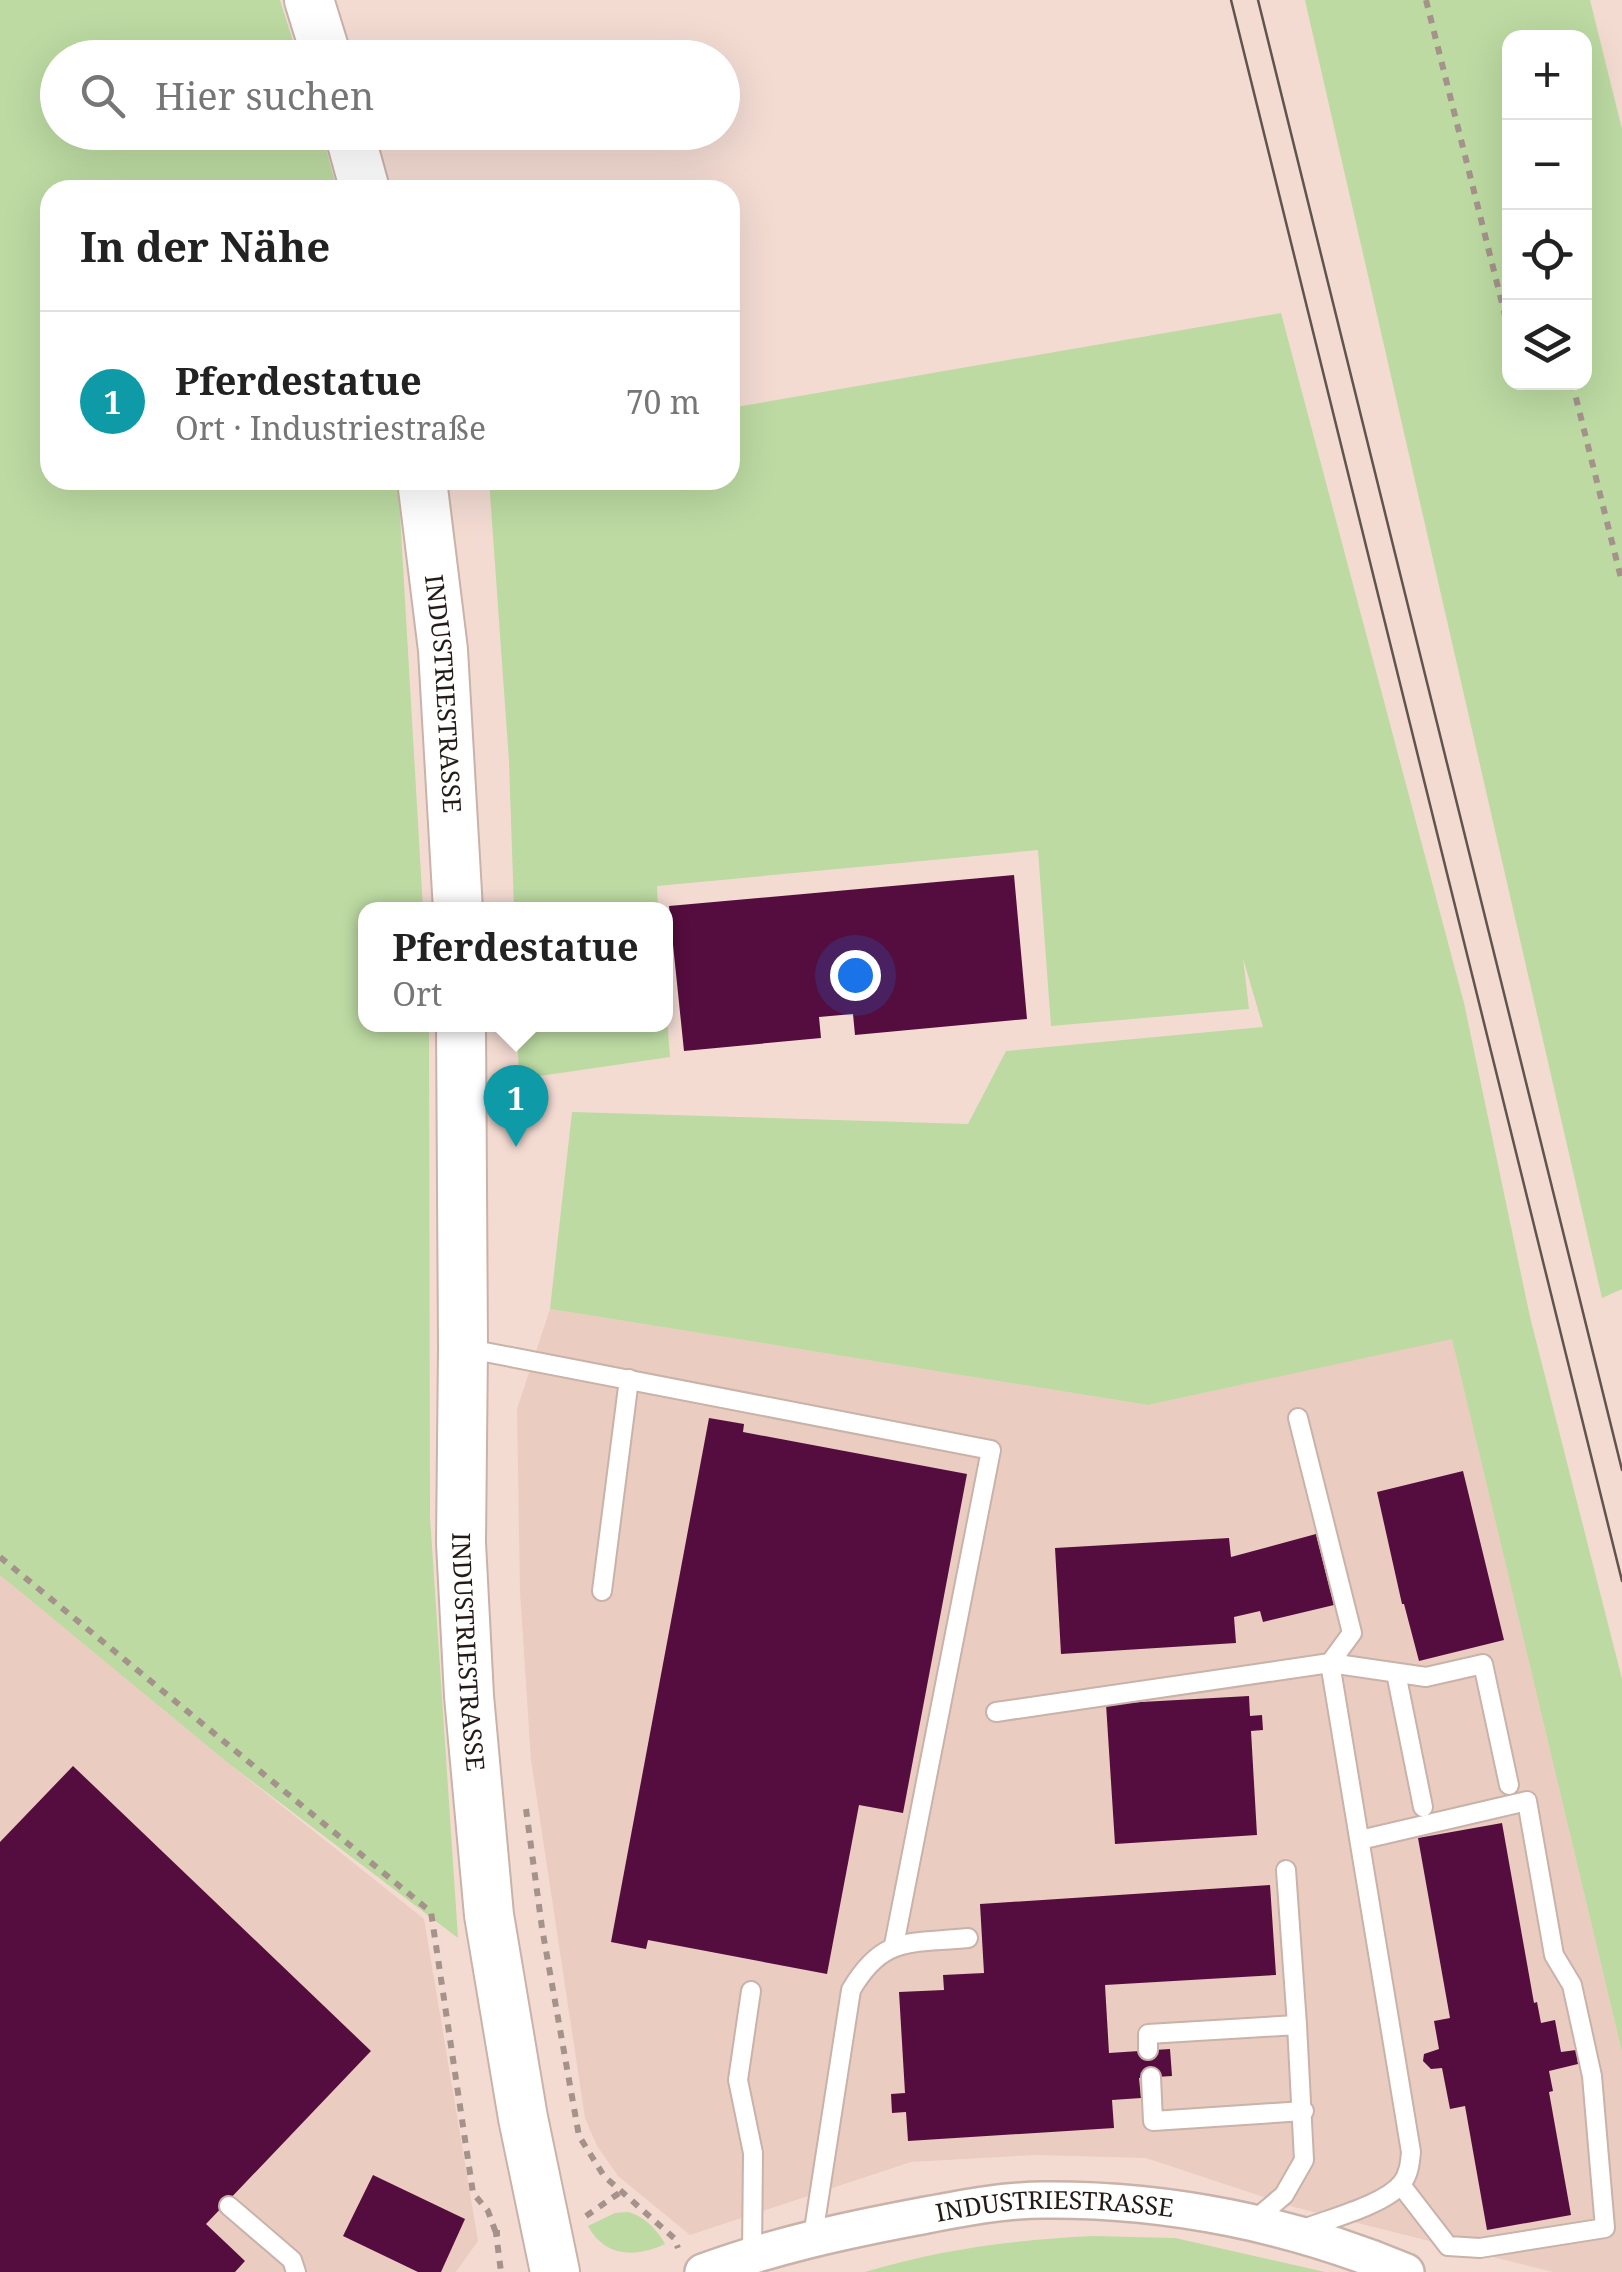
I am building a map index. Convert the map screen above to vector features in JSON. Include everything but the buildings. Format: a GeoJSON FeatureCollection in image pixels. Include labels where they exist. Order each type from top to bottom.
{"type":"FeatureCollection","features":[{"type":"Feature","properties":{"kind":"main road"},"geometry":{"type":"LineString","coordinates":[[309,0],[321,40]]}},
{"type":"Feature","properties":{"kind":"main road"},"geometry":{"type":"LineString","coordinates":[[354,150],[362,180]]}},
{"type":"Feature","properties":{"kind":"main road","name":"INDUSTRIESTRASSE"},"geometry":{"type":"LineString","coordinates":[[423,490],[444,650],[458,902]]}},
{"type":"Feature","properties":{"kind":"main road","name":"INDUSTRIESTRASSE"},"geometry":{"type":"LineString","coordinates":[[461,1032],[460,1543],[470,1696],[488,1914],[523,2118],[555,2272]]}},
{"type":"Feature","properties":{"kind":"street","name":"INDUSTRIESTRASSE"},"geometry":{"type":"LineString","coordinates":[[692,2264],[752,2254],[813,2236],[967,2208],[1040,2200],[1148,2204],[1251,2223],[1296,2232],[1406,2272]]}},
{"type":"Feature","properties":{"kind":"lane"},"geometry":{"type":"LineString","coordinates":[[463,1348],[992,1450],[894,1945]]}},
{"type":"Feature","properties":{"kind":"lane"},"geometry":{"type":"LineString","coordinates":[[602,1591],[629,1379]]}},
{"type":"Feature","properties":{"kind":"lane"},"geometry":{"type":"LineString","coordinates":[[1296,2232],[1379,2199],[1402,2184],[1412,2152],[1330,1663],[1352,1633],[1298,1418]]}},
{"type":"Feature","properties":{"kind":"lane"},"geometry":{"type":"LineString","coordinates":[[996,1712],[1330,1663],[1426,1677],[1483,1664],[1509,1785]]}},
{"type":"Feature","properties":{"kind":"lane"},"geometry":{"type":"LineString","coordinates":[[1396,1673],[1422,1807]]}},
{"type":"Feature","properties":{"kind":"lane"},"geometry":{"type":"LineString","coordinates":[[1360,1840],[1527,1801],[1554,1955],[1572,1985],[1592,2076],[1605,2228],[1480,2248],[1448,2246],[1402,2184]]}},
{"type":"Feature","properties":{"kind":"lane"},"geometry":{"type":"LineString","coordinates":[[1251,2223],[1284,2195],[1304,2160],[1304,2111],[1286,1870]]}},
{"type":"Feature","properties":{"kind":"lane"},"geometry":{"type":"LineString","coordinates":[[813,2236],[850,1990],[873,1958],[894,1945],[968,1938]]}},
{"type":"Feature","properties":{"kind":"lane"},"geometry":{"type":"LineString","coordinates":[[750,1991],[738,2080],[754,2153],[752,2254]]}},
{"type":"Feature","properties":{"kind":"lane"},"geometry":{"type":"LineString","coordinates":[[1148,2050],[1148,2034],[1297,2025]]}},
{"type":"Feature","properties":{"kind":"lane"},"geometry":{"type":"LineString","coordinates":[[1151,2078],[1153,2121],[1304,2111]]}},
{"type":"Feature","properties":{"kind":"lane"},"geometry":{"type":"LineString","coordinates":[[229,2206],[292,2260],[296,2272]]}},
{"type":"Feature","properties":{"kind":"path"},"geometry":{"type":"LineString","coordinates":[[1426,0],[1502,303]]}},
{"type":"Feature","properties":{"kind":"path"},"geometry":{"type":"LineString","coordinates":[[1574,390],[1622,582]]}},
{"type":"Feature","properties":{"kind":"path"},"geometry":{"type":"LineString","coordinates":[[0,1556],[431,1912],[474,2193],[488,2210],[496,2234]]}},
{"type":"Feature","properties":{"kind":"path"},"geometry":{"type":"LineString","coordinates":[[524,1790],[542,1928],[579,2136],[604,2176],[674,2238],[692,2264]]}},
{"type":"Feature","properties":{"kind":"shaded area"},"geometry":{"type":"Polygon","coordinates":[[[550,1309],[1148,1405],[1452,1338],[1622,2052],[1622,2272],[1553,2272],[1294,2207],[1146,2158],[1036,2155],[911,2162],[690,2235],[618,2176],[597,2146],[585,2118],[531,1760],[520,1592],[517,1409],[550,1309]]]}},
{"type":"Feature","properties":{"kind":"shaded area"},"geometry":{"type":"Polygon","coordinates":[[[0,1575],[424,1919],[478,2241],[456,2272],[0,2272],[0,1575]]]}},
{"type":"Feature","properties":{"kind":"green space"},"geometry":{"type":"Polygon","coordinates":[[[0,0],[280,0],[293,40],[40,40],[40,150],[326,150],[334,180],[40,180],[40,490],[399,490],[423,902],[358,902],[358,1032],[429,1032],[430,1517],[458,1938],[228,1763],[0,1575],[0,0]]]}},
{"type":"Feature","properties":{"kind":"green space"},"geometry":{"type":"Polygon","coordinates":[[[1305,0],[1590,0],[1622,129],[1622,1289],[1602,1298],[1305,0]]]}},
{"type":"Feature","properties":{"kind":"green space"},"geometry":{"type":"Polygon","coordinates":[[[1281,313],[1464,1003],[1530,1317],[1622,1679],[1622,2052],[1452,1339],[1148,1405],[550,1309],[572,1112],[968,1124],[1006,1051],[1263,1027],[1243,958],[1249,1009],[1051,1026],[1038,850],[657,886],[658,902],[514,902],[509,761],[490,490],[740,490],[740,406],[1281,313]]]}},
{"type":"Feature","properties":{"kind":"green space"},"geometry":{"type":"Polygon","coordinates":[[[517,1032],[668,1032],[670,1057],[519,1079],[517,1032]]]}},
{"type":"Feature","properties":{"kind":"green space"},"geometry":{"type":"Polygon","coordinates":[[[628,2212],[649,2224],[665,2244],[622,2252],[603,2244],[588,2226],[615,2213],[628,2212]]]}},
{"type":"Feature","properties":{"kind":"green space"},"geometry":{"type":"Polygon","coordinates":[[[1093,2236],[1175,2238],[1325,2272],[865,2272],[978,2247],[1093,2236]]]}},
{"type":"Feature","properties":{"kind":"tram line"},"geometry":{"type":"LineString","coordinates":[[1231,0],[1622,1581]]}},
{"type":"Feature","properties":{"kind":"tram line"},"geometry":{"type":"LineString","coordinates":[[1258,0],[1622,1470]]}},
{"type":"Feature","properties":{"kind":"place","name":"Pferdestatue"},"geometry":{"type":"Point","coordinates":[516,1147]}}]}
